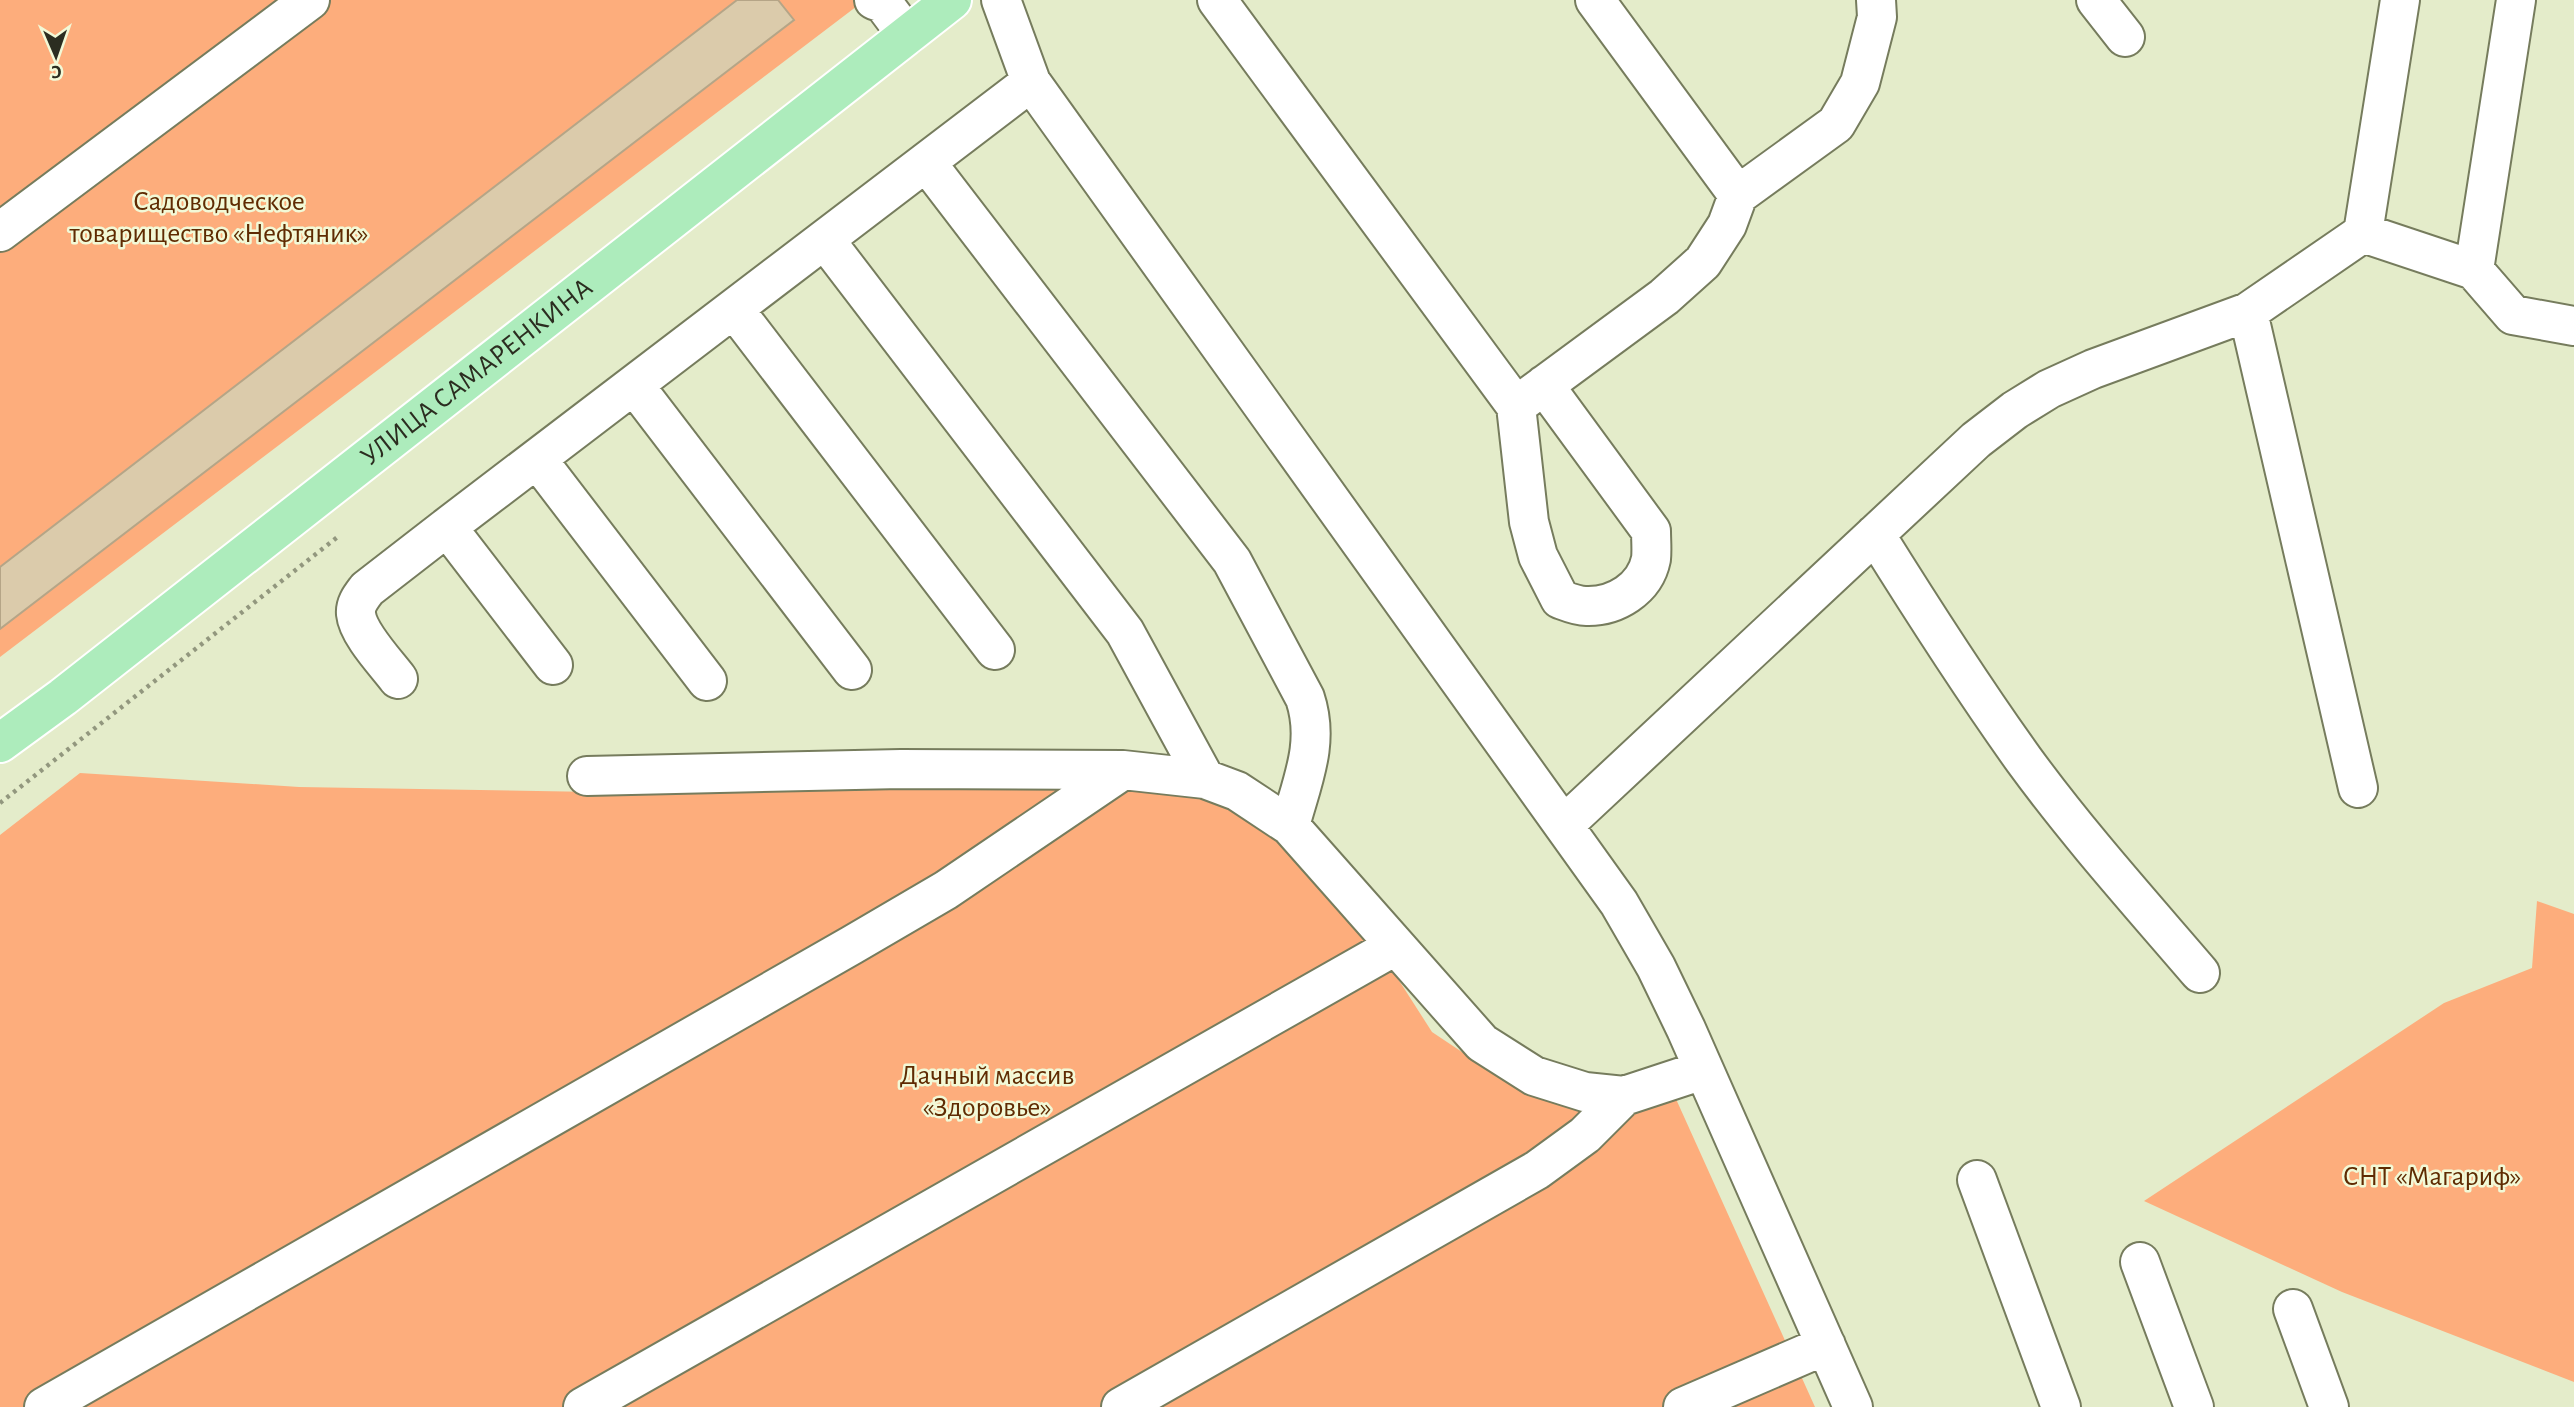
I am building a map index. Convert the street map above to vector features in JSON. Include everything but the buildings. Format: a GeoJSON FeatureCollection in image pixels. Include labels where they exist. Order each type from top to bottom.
{"type":"FeatureCollection","features":[{"type":"Feature","properties":{"kind":"main road","name":"УЛИЦА САМАРЕНКИНА"},"geometry":{"type":"LineString","coordinates":[[0,743],[106,663],[952,0]]}},
{"type":"Feature","properties":{"kind":"lane"},"geometry":{"type":"LineString","coordinates":[[0,232],[310,0]]}},
{"type":"Feature","properties":{"kind":"lane"},"geometry":{"type":"LineString","coordinates":[[874,0],[883,3],[907,35]]}},
{"type":"Feature","properties":{"kind":"lane"},"geometry":{"type":"LineString","coordinates":[[1001,0],[1031,82],[1619,903],[1656,967],[1853,1407]]}},
{"type":"Feature","properties":{"kind":"lane"},"geometry":{"type":"LineString","coordinates":[[1217,0],[1530,396],[1651,531],[1651,560],[1641,581],[1627,595],[1607,604],[1583,607],[1560,599],[1538,556],[1525,497],[1530,396]]}},
{"type":"Feature","properties":{"kind":"lane"},"geometry":{"type":"LineString","coordinates":[[1595,0],[1738,195]]}},
{"type":"Feature","properties":{"kind":"lane"},"geometry":{"type":"LineString","coordinates":[[1530,396],[1664,297],[1703,262],[1727,225],[1738,195],[1836,124],[1860,83],[1877,17],[1876,0]]}},
{"type":"Feature","properties":{"kind":"lane"},"geometry":{"type":"LineString","coordinates":[[2096,0],[2125,37]]}},
{"type":"Feature","properties":{"kind":"lane"},"geometry":{"type":"LineString","coordinates":[[1565,824],[1976,440],[2015,410],[2049,389],[2093,369],[2248,312],[2363,233],[2400,0]]}},
{"type":"Feature","properties":{"kind":"lane"},"geometry":{"type":"LineString","coordinates":[[2474,270],[2516,0]]}},
{"type":"Feature","properties":{"kind":"lane"},"geometry":{"type":"LineString","coordinates":[[398,680],[360,629],[356,613],[358,602],[367,589],[1031,82]]}},
{"type":"Feature","properties":{"kind":"lane"},"geometry":{"type":"LineString","coordinates":[[926,162],[1232,561],[1305,698],[1311,717],[1311,748],[1290,826]]}},
{"type":"Feature","properties":{"kind":"lane"},"geometry":{"type":"LineString","coordinates":[[2363,233],[2474,270],[2513,315],[2574,326]]}},
{"type":"Feature","properties":{"kind":"lane"},"geometry":{"type":"LineString","coordinates":[[825,240],[1125,632],[1205,779]]}},
{"type":"Feature","properties":{"kind":"lane"},"geometry":{"type":"LineString","coordinates":[[734,309],[995,650]]}},
{"type":"Feature","properties":{"kind":"lane"},"geometry":{"type":"LineString","coordinates":[[2248,312],[2357,788]]}},
{"type":"Feature","properties":{"kind":"lane"},"geometry":{"type":"LineString","coordinates":[[634,386],[852,670]]}},
{"type":"Feature","properties":{"kind":"lane"},"geometry":{"type":"LineString","coordinates":[[537,459],[707,681]]}},
{"type":"Feature","properties":{"kind":"lane"},"geometry":{"type":"LineString","coordinates":[[447,527],[553,665]]}},
{"type":"Feature","properties":{"kind":"lane"},"geometry":{"type":"LineString","coordinates":[[1875,534],[1947,650],[2026,762],[2110,869],[2200,973]]}},
{"type":"Feature","properties":{"kind":"lane"},"geometry":{"type":"LineString","coordinates":[[587,776],[901,769],[1123,770],[1205,779],[1237,791],[1290,826],[1482,1042],[1534,1076],[1585,1092],[1624,1096],[1703,1070]]}},
{"type":"Feature","properties":{"kind":"lane"},"geometry":{"type":"LineString","coordinates":[[44,1407],[946,890],[1123,770]]}},
{"type":"Feature","properties":{"kind":"lane"},"geometry":{"type":"LineString","coordinates":[[583,1407],[1395,946]]}},
{"type":"Feature","properties":{"kind":"lane"},"geometry":{"type":"LineString","coordinates":[[1121,1407],[1538,1170],[1586,1135],[1624,1096]]}},
{"type":"Feature","properties":{"kind":"lane"},"geometry":{"type":"LineString","coordinates":[[1977,1180],[2061,1407]]}},
{"type":"Feature","properties":{"kind":"lane"},"geometry":{"type":"LineString","coordinates":[[2140,1262],[2194,1407]]}},
{"type":"Feature","properties":{"kind":"lane"},"geometry":{"type":"LineString","coordinates":[[2293,1309],[2329,1407]]}},
{"type":"Feature","properties":{"kind":"lane"},"geometry":{"type":"LineString","coordinates":[[1683,1407],[1826,1345]]}},
{"type":"Feature","properties":{"kind":"green space","name":"Садоводческое товарищество «Нефтяник»"},"geometry":{"type":"Polygon","coordinates":[[[0,0],[865,0],[0,657],[0,0]]]}},
{"type":"Feature","properties":{"kind":"green space","name":"Дачный массив «Здоровье»"},"geometry":{"type":"Polygon","coordinates":[[[80,773],[299,787],[595,792],[991,778],[1186,792],[1251,818],[1293,848],[1350,904],[1432,1032],[1492,1072],[1536,1089],[1588,1100],[1662,1068],[1815,1407],[0,1407],[0,835],[80,773]]]}},
{"type":"Feature","properties":{"kind":"green space","name":"СНТ «Магариф»"},"geometry":{"type":"Polygon","coordinates":[[[2537,901],[2574,914],[2574,1382],[2342,1292],[2144,1201],[2444,1003],[2532,968],[2537,901]]]}}]}
